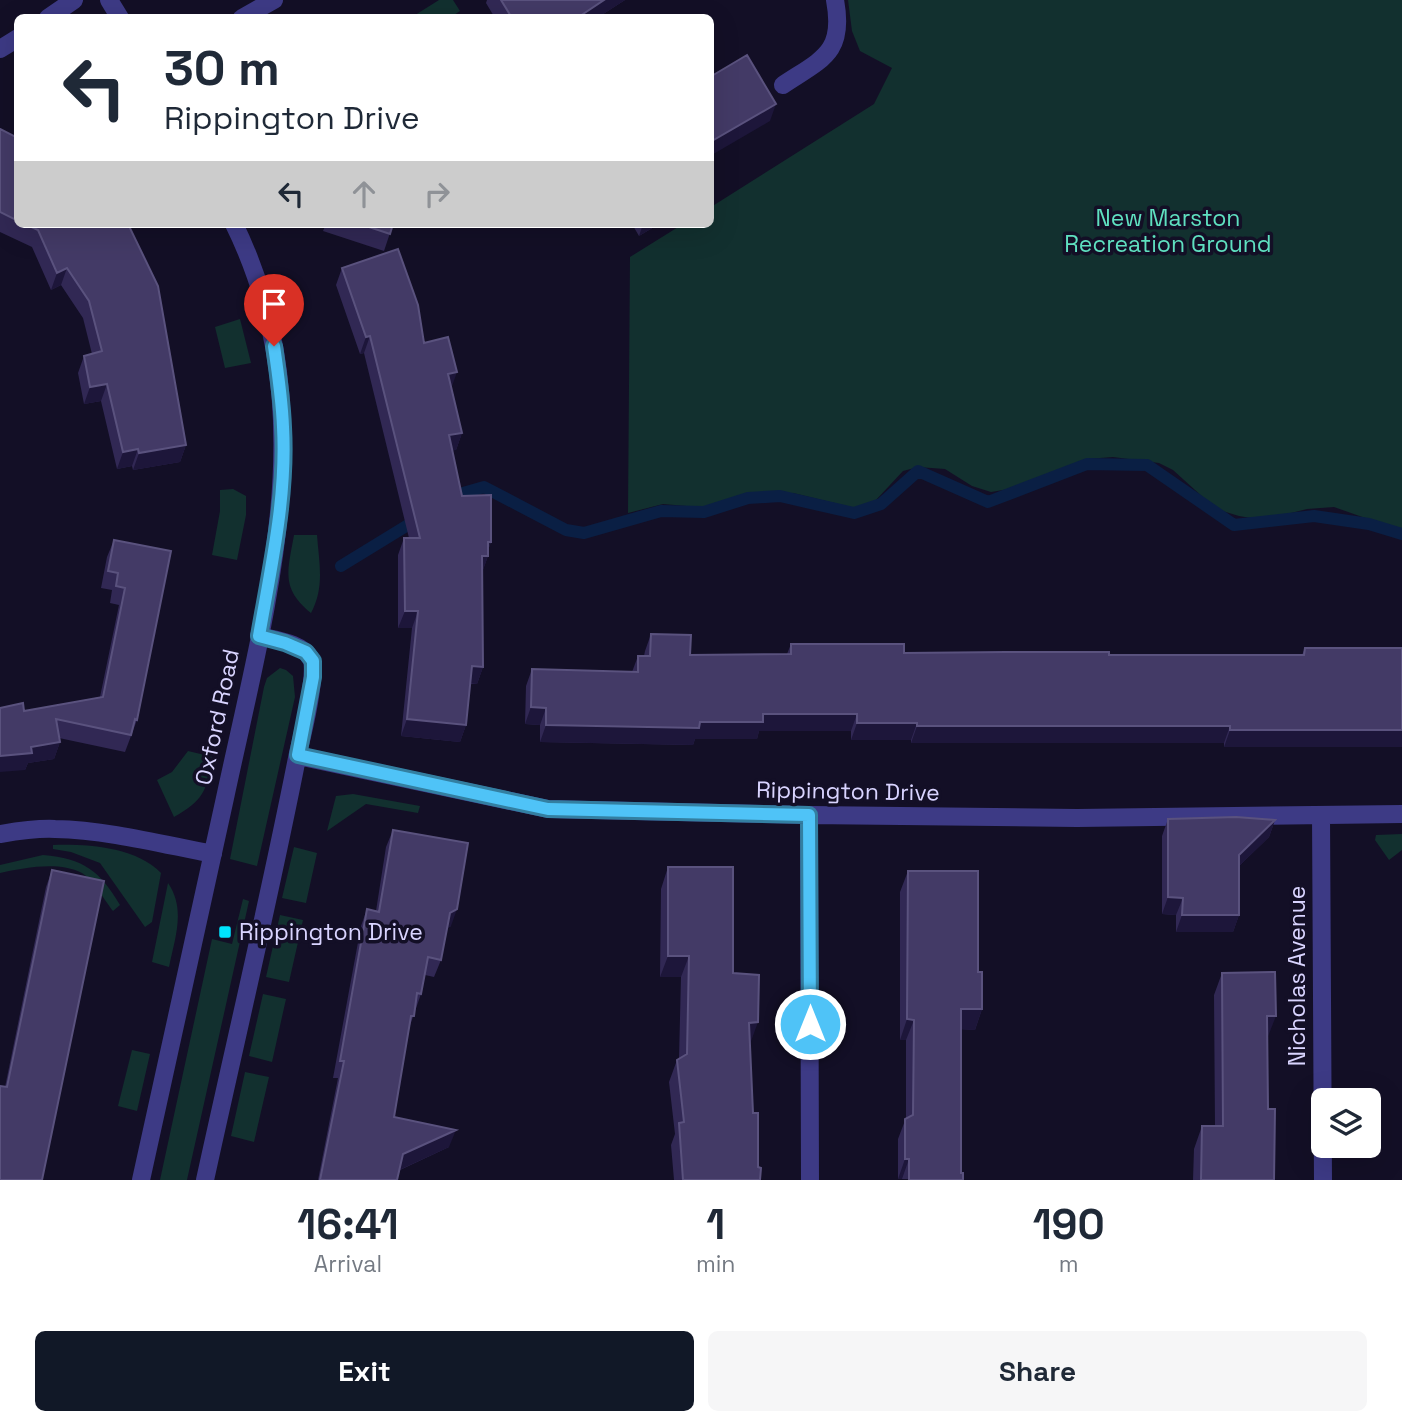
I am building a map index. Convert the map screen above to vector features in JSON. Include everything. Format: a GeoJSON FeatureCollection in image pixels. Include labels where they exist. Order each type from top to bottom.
{"type":"FeatureCollection","features":[{"type":"Feature","properties":{"kind":"street"},"geometry":{"type":"LineString","coordinates":[[54,14],[74,0]]}},
{"type":"Feature","properties":{"kind":"street"},"geometry":{"type":"LineString","coordinates":[[249,14],[274,0]]}},
{"type":"Feature","properties":{"kind":"street"},"geometry":{"type":"LineString","coordinates":[[783,85],[826,56],[835,44],[838,18],[835,0]]}},
{"type":"Feature","properties":{"kind":"street"},"geometry":{"type":"LineString","coordinates":[[235,228],[251,262],[263,299],[274,346],[284,429],[279,520],[259,636]]}},
{"type":"Feature","properties":{"kind":"street","name":"Oxford Road"},"geometry":{"type":"LineString","coordinates":[[141,1180],[259,636],[306,652],[313,661],[313,677],[205,1180]]}},
{"type":"Feature","properties":{"kind":"street","name":"Rippington Drive"},"geometry":{"type":"LineString","coordinates":[[298,755],[548,809],[1077,818],[1402,814]]}},
{"type":"Feature","properties":{"kind":"street","name":"Nicholas Avenue"},"geometry":{"type":"LineString","coordinates":[[1321,814],[1323,1180]]}},
{"type":"Feature","properties":{"kind":"street"},"geometry":{"type":"LineString","coordinates":[[809,815],[810,1180]]}},
{"type":"Feature","properties":{"kind":"street"},"geometry":{"type":"LineString","coordinates":[[0,834],[55,829],[89,832],[143,839],[213,854]]}},
{"type":"Feature","properties":{"kind":"green space"},"geometry":{"type":"Polygon","coordinates":[[[439,0],[453,0],[460,11],[456,14],[417,14],[439,0]]]}},
{"type":"Feature","properties":{"kind":"green space","name":"New Marston Recreation Ground"},"geometry":{"type":"Polygon","coordinates":[[[848,0],[1402,0],[1402,531],[1334,507],[1307,509],[1263,520],[1239,516],[1216,509],[1173,470],[1159,463],[1113,457],[1087,459],[1009,489],[991,492],[972,486],[945,469],[918,467],[903,471],[875,501],[859,509],[793,493],[762,493],[748,494],[709,508],[663,504],[628,513],[630,257],[677,228],[714,228],[714,205],[874,104],[892,68],[860,51],[852,31],[848,0]]]}},
{"type":"Feature","properties":{"kind":"green space"},"geometry":{"type":"Polygon","coordinates":[[[240,319],[251,363],[225,368],[215,327],[240,319]]]}},
{"type":"Feature","properties":{"kind":"green space"},"geometry":{"type":"Polygon","coordinates":[[[233,489],[246,496],[246,515],[237,560],[212,555],[220,511],[220,490],[233,489]]]}},
{"type":"Feature","properties":{"kind":"green space"},"geometry":{"type":"Polygon","coordinates":[[[294,535],[317,535],[320,584],[311,613],[301,604],[290,587],[289,568],[294,535]]]}},
{"type":"Feature","properties":{"kind":"green space"},"geometry":{"type":"Polygon","coordinates":[[[280,668],[293,676],[295,697],[257,866],[230,859],[264,687],[267,678],[280,668]]]}},
{"type":"Feature","properties":{"kind":"green space"},"geometry":{"type":"Polygon","coordinates":[[[188,751],[213,757],[211,769],[206,786],[198,799],[174,817],[157,780],[172,772],[188,751]]]}},
{"type":"Feature","properties":{"kind":"green space"},"geometry":{"type":"Polygon","coordinates":[[[353,794],[420,806],[418,813],[366,804],[327,831],[336,796],[353,794]]]}},
{"type":"Feature","properties":{"kind":"green space"},"geometry":{"type":"Polygon","coordinates":[[[1402,834],[1402,850],[1389,860],[1375,840],[1376,835],[1402,834]]]}},
{"type":"Feature","properties":{"kind":"green space"},"geometry":{"type":"Polygon","coordinates":[[[53,845],[111,849],[125,852],[151,864],[161,873],[152,922],[145,927],[100,863],[71,852],[53,849],[53,845]]]}},
{"type":"Feature","properties":{"kind":"green space"},"geometry":{"type":"Polygon","coordinates":[[[294,847],[317,853],[306,903],[282,898],[294,847]]]}},
{"type":"Feature","properties":{"kind":"green space"},"geometry":{"type":"Polygon","coordinates":[[[43,855],[80,863],[89,868],[105,883],[120,905],[113,911],[90,880],[73,869],[41,867],[0,873],[0,865],[43,855]]]}},
{"type":"Feature","properties":{"kind":"green space"},"geometry":{"type":"Polygon","coordinates":[[[168,883],[177,903],[178,913],[169,967],[152,962],[168,883]]]}},
{"type":"Feature","properties":{"kind":"green space"},"geometry":{"type":"Polygon","coordinates":[[[243,899],[249,901],[187,1180],[160,1180],[212,939],[232,944],[243,899]]]}},
{"type":"Feature","properties":{"kind":"green space"},"geometry":{"type":"Polygon","coordinates":[[[280,915],[303,920],[289,982],[266,977],[280,915]]]}},
{"type":"Feature","properties":{"kind":"green space"},"geometry":{"type":"Polygon","coordinates":[[[263,994],[286,999],[272,1062],[249,1056],[263,994]]]}},
{"type":"Feature","properties":{"kind":"green space"},"geometry":{"type":"Polygon","coordinates":[[[132,1050],[150,1054],[137,1111],[118,1106],[132,1050]]]}},
{"type":"Feature","properties":{"kind":"green space"},"geometry":{"type":"Polygon","coordinates":[[[245,1072],[269,1077],[254,1142],[231,1136],[245,1072]]]}},
{"type":"Feature","properties":{"kind":"building"},"geometry":{"type":"Polygon","coordinates":[[[501,0],[604,0],[583,14],[510,14],[501,0]]]}},
{"type":"Feature","properties":{"kind":"building"},"geometry":{"type":"Polygon","coordinates":[[[747,55],[776,104],[714,140],[714,75],[747,55]]]}},
{"type":"Feature","properties":{"kind":"building"},"geometry":{"type":"Polygon","coordinates":[[[0,129],[14,136],[14,219],[0,212],[0,129]]]}},
{"type":"Feature","properties":{"kind":"building"},"geometry":{"type":"Polygon","coordinates":[[[34,228],[130,228],[158,286],[186,445],[139,453],[138,449],[123,452],[107,384],[90,387],[84,356],[102,351],[89,301],[67,268],[57,273],[38,230],[34,228]]]}},
{"type":"Feature","properties":{"kind":"building"},"geometry":{"type":"Polygon","coordinates":[[[372,228],[392,228],[390,234],[372,228]]]}},
{"type":"Feature","properties":{"kind":"building"},"geometry":{"type":"Polygon","coordinates":[[[398,249],[418,305],[424,343],[448,337],[457,372],[448,374],[462,433],[449,435],[462,496],[491,495],[491,542],[488,542],[488,556],[482,556],[483,667],[472,666],[466,725],[407,719],[418,611],[405,611],[404,538],[420,538],[370,336],[366,337],[342,268],[398,249]]]}},
{"type":"Feature","properties":{"kind":"building"},"geometry":{"type":"Polygon","coordinates":[[[114,540],[171,551],[137,720],[135,719],[131,735],[56,719],[60,742],[31,747],[32,753],[0,756],[0,708],[23,703],[24,711],[103,697],[125,588],[116,586],[118,573],[108,571],[114,540]]]}},
{"type":"Feature","properties":{"kind":"building"},"geometry":{"type":"Polygon","coordinates":[[[651,634],[691,635],[690,655],[791,654],[791,644],[904,644],[904,653],[1109,652],[1109,655],[1304,655],[1305,648],[1402,648],[1402,730],[1230,730],[1230,726],[917,726],[917,723],[857,723],[857,714],[763,714],[763,722],[700,722],[699,728],[546,725],[546,708],[531,707],[532,669],[638,672],[638,656],[650,656],[651,634]]]}},
{"type":"Feature","properties":{"kind":"building"},"geometry":{"type":"Polygon","coordinates":[[[1236,817],[1275,820],[1239,855],[1239,915],[1182,915],[1183,898],[1168,897],[1168,819],[1236,817]]]}},
{"type":"Feature","properties":{"kind":"building"},"geometry":{"type":"Polygon","coordinates":[[[393,830],[468,843],[457,909],[450,913],[441,960],[428,957],[421,994],[417,993],[394,1117],[456,1130],[403,1154],[397,1180],[320,1180],[344,1061],[340,1061],[367,909],[379,912],[393,830]]]}},
{"type":"Feature","properties":{"kind":"building"},"geometry":{"type":"Polygon","coordinates":[[[668,867],[733,867],[733,973],[759,975],[758,1022],[749,1023],[753,1113],[758,1113],[760,1180],[683,1180],[679,1123],[684,1122],[677,1060],[687,1054],[689,956],[668,956],[668,867]]]}},
{"type":"Feature","properties":{"kind":"building"},"geometry":{"type":"Polygon","coordinates":[[[52,870],[104,881],[42,1180],[0,1180],[0,1086],[7,1087],[52,870]]]}},
{"type":"Feature","properties":{"kind":"building"},"geometry":{"type":"Polygon","coordinates":[[[908,871],[978,871],[978,972],[982,972],[982,1009],[961,1009],[963,1180],[909,1180],[909,1159],[905,1159],[905,1119],[913,1115],[914,1020],[907,1019],[908,871]]]}},
{"type":"Feature","properties":{"kind":"building"},"geometry":{"type":"Polygon","coordinates":[[[1275,972],[1276,1016],[1267,1016],[1268,1109],[1275,1109],[1274,1180],[1201,1180],[1202,1126],[1223,1126],[1222,973],[1275,972]]]}},
{"type":"Feature","properties":{"kind":"waterway"},"geometry":{"type":"LineString","coordinates":[[448,500],[484,487],[566,530],[584,533],[661,511],[704,512],[748,498],[780,496],[854,513],[881,504],[918,471],[988,502],[1087,464],[1147,465],[1234,525],[1314,516],[1369,524],[1402,534]]}},
{"type":"Feature","properties":{"kind":"waterway"},"geometry":{"type":"LineString","coordinates":[[341,566],[421,517]]}},
{"type":"Feature","properties":{"kind":"place","name":"Rippington Drive"},"geometry":{"type":"Point","coordinates":[225,932]}},
{"type":"Feature","properties":{"kind":"route"},"geometry":{"type":"LineString","coordinates":[[274,346],[284,429],[282,474],[279,520],[259,636],[306,652],[313,661],[313,677],[298,755],[548,809],[809,815],[810,1024]]}}]}
